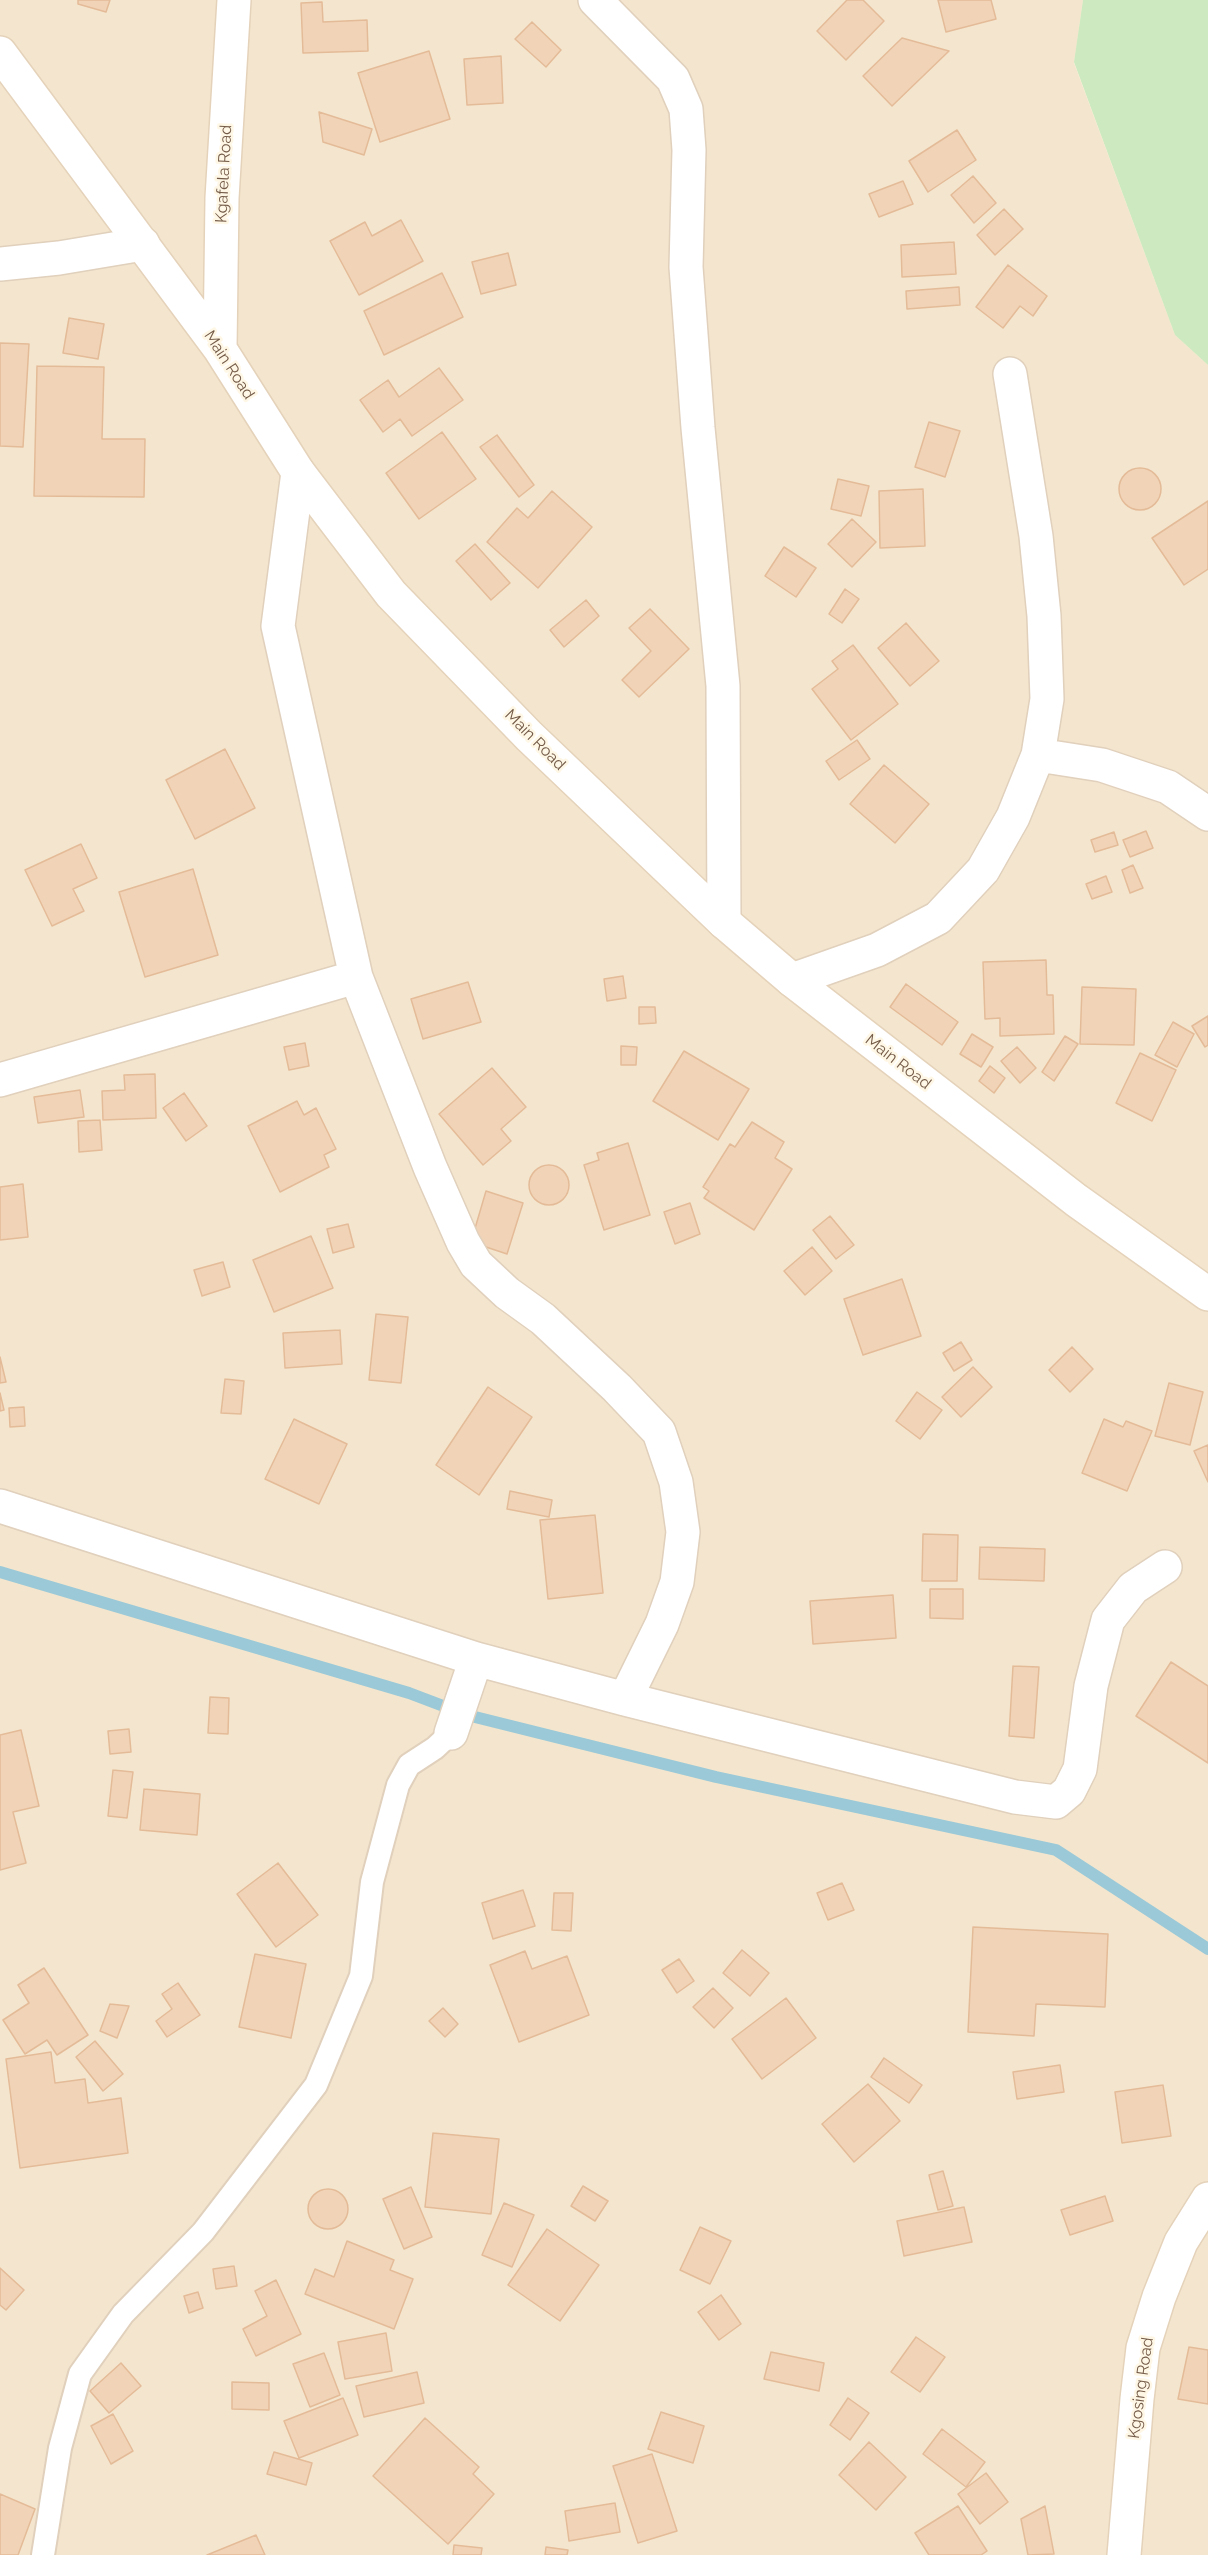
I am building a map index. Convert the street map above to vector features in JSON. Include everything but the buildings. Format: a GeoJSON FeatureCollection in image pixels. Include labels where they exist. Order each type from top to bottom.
{"type":"FeatureCollection","features":[{"type":"Feature","properties":{"kind":"street","name":"Kgafela Road"},"geometry":{"type":"LineString","coordinates":[[220,349],[222,198],[234,0]]}},
{"type":"Feature","properties":{"kind":"street"},"geometry":{"type":"LineString","coordinates":[[595,0],[673,79],[686,109],[689,150],[686,267],[698,428],[723,686],[724,922]]}},
{"type":"Feature","properties":{"kind":"street","name":"Main Road"},"geometry":{"type":"LineString","coordinates":[[0,53],[220,349],[298,472],[391,594],[529,736],[724,922],[792,980],[1077,1200],[1208,1294]]}},
{"type":"Feature","properties":{"kind":"street"},"geometry":{"type":"LineString","coordinates":[[0,264],[59,258],[143,244]]}},
{"type":"Feature","properties":{"kind":"street"},"geometry":{"type":"LineString","coordinates":[[792,980],[877,950],[938,918],[983,870],[1013,817],[1038,754],[1047,699],[1044,616],[1036,536],[1010,374]]}},
{"type":"Feature","properties":{"kind":"street"},"geometry":{"type":"LineString","coordinates":[[298,472],[278,626],[356,977],[430,1167],[463,1242],[476,1264],[507,1293],[543,1319],[659,1432],[676,1482],[683,1532],[677,1582],[662,1624],[625,1699]]}},
{"type":"Feature","properties":{"kind":"street"},"geometry":{"type":"LineString","coordinates":[[1038,754],[1102,765],[1168,787],[1208,814]]}},
{"type":"Feature","properties":{"kind":"street"},"geometry":{"type":"LineString","coordinates":[[0,1080],[356,977]]}},
{"type":"Feature","properties":{"kind":"street"},"geometry":{"type":"LineString","coordinates":[[0,1506],[472,1672],[625,1699],[1015,1797],[1056,1802],[1070,1791],[1080,1769],[1091,1686],[1108,1620],[1132,1588],[1165,1567]]}},
{"type":"Feature","properties":{"kind":"street"},"geometry":{"type":"LineString","coordinates":[[451,1733],[472,1672]]}},
{"type":"Feature","properties":{"kind":"street","name":"Kgosing Road"},"geometry":{"type":"LineString","coordinates":[[1124,2555],[1143,2348],[1159,2297],[1181,2242],[1208,2199]]}},
{"type":"Feature","properties":{"kind":"lane"},"geometry":{"type":"LineString","coordinates":[[43,2555],[60,2448],[80,2374],[123,2314],[203,2232],[316,2085],[361,1976],[372,1882],[398,1785],[409,1765],[435,1748],[451,1733]]}},
{"type":"Feature","properties":{"kind":"shaded area"},"geometry":{"type":"Polygon","coordinates":[[[0,0],[1083,0],[1074,63],[1175,335],[1208,365],[1208,2555],[0,2555],[0,0]]]}},
{"type":"Feature","properties":{"kind":"green space"},"geometry":{"type":"Polygon","coordinates":[[[1083,0],[1208,0],[1208,365],[1175,335],[1074,62],[1083,0]]]}},
{"type":"Feature","properties":{"kind":"waterway"},"geometry":{"type":"LineString","coordinates":[[0,1572],[409,1693],[467,1715],[716,1777],[1056,1850],[1208,1949]]}}]}
